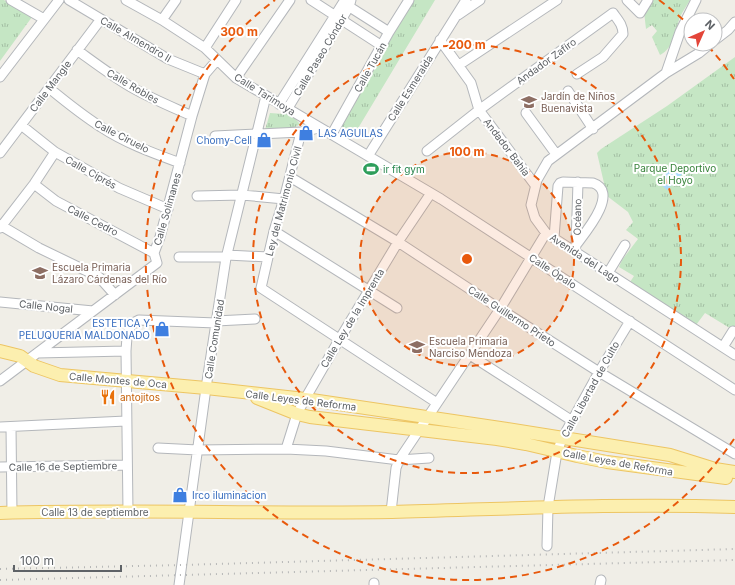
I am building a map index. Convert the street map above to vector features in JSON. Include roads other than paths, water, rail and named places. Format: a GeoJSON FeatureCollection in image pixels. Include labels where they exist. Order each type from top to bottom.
{"type":"FeatureCollection","features":[{"type":"Feature","properties":{"kind":"main road","name":"Calle Montes de Oca"},"geometry":{"type":"LineString","coordinates":[[0,351],[20,356],[26,361],[44,370],[60,375],[241,392]]}},
{"type":"Feature","properties":{"kind":"main road","name":"Calle Leyes de Reforma"},"geometry":{"type":"LineString","coordinates":[[241,392],[305,399],[428,417],[670,455],[715,469],[735,472]]}},
{"type":"Feature","properties":{"kind":"main road","name":"Calle Leyes de Reforma"},"geometry":{"type":"LineString","coordinates":[[241,392],[297,414],[328,420],[526,444],[607,462],[735,479]]}},
{"type":"Feature","properties":{"kind":"main road","name":"Calle 13 de septiembre"},"geometry":{"type":"LineString","coordinates":[[6,513],[128,511],[189,513],[391,512],[548,507],[681,505],[735,507]]}},
{"type":"Feature","properties":{"kind":"street"},"geometry":{"type":"LineString","coordinates":[[12,0],[44,19]]}},
{"type":"Feature","properties":{"kind":"street"},"geometry":{"type":"LineString","coordinates":[[0,77],[59,0]]}},
{"type":"Feature","properties":{"kind":"street","name":"Calle Almendro II"},"geometry":{"type":"LineString","coordinates":[[69,0],[168,59],[205,74]]}},
{"type":"Feature","properties":{"kind":"street","name":"Calle Tarimoya"},"geometry":{"type":"LineString","coordinates":[[126,0],[162,20],[205,48],[236,78],[368,156]]}},
{"type":"Feature","properties":{"kind":"street"},"geometry":{"type":"LineString","coordinates":[[162,20],[176,0]]}},
{"type":"Feature","properties":{"kind":"street"},"geometry":{"type":"LineString","coordinates":[[205,48],[236,0]]}},
{"type":"Feature","properties":{"kind":"street"},"geometry":{"type":"LineString","coordinates":[[236,78],[290,0]]}},
{"type":"Feature","properties":{"kind":"street"},"geometry":{"type":"LineString","coordinates":[[311,0],[382,46]]}},
{"type":"Feature","properties":{"kind":"street","name":"Calle Tucán"},"geometry":{"type":"LineString","coordinates":[[332,134],[389,32],[409,0]]}},
{"type":"Feature","properties":{"kind":"street","name":"Calle Esmeralda"},"geometry":{"type":"LineString","coordinates":[[368,156],[466,0]]}},
{"type":"Feature","properties":{"kind":"street"},"geometry":{"type":"LineString","coordinates":[[455,17],[480,0]]}},
{"type":"Feature","properties":{"kind":"street"},"geometry":{"type":"LineString","coordinates":[[459,65],[557,0]]}},
{"type":"Feature","properties":{"kind":"street"},"geometry":{"type":"LineString","coordinates":[[627,0],[640,13],[648,0]]}},
{"type":"Feature","properties":{"kind":"street"},"geometry":{"type":"LineString","coordinates":[[666,73],[680,32],[696,0]]}},
{"type":"Feature","properties":{"kind":"street"},"geometry":{"type":"LineString","coordinates":[[346,2],[389,32]]}},
{"type":"Feature","properties":{"kind":"street","name":"Calle Paseo Cóndor"},"geometry":{"type":"LineString","coordinates":[[283,106],[338,18],[346,2]]}},
{"type":"Feature","properties":{"kind":"street","name":"Andador Zafiro"},"geometry":{"type":"LineString","coordinates":[[427,151],[479,110],[612,13],[620,22],[623,28],[623,34],[603,57],[577,74]]}},
{"type":"Feature","properties":{"kind":"street","name":"Calle Mangle"},"geometry":{"type":"LineString","coordinates":[[0,153],[101,18]]}},
{"type":"Feature","properties":{"kind":"street"},"geometry":{"type":"LineString","coordinates":[[723,34],[735,22]]}},
{"type":"Feature","properties":{"kind":"street"},"geometry":{"type":"LineString","coordinates":[[440,40],[471,83],[479,110]]}},
{"type":"Feature","properties":{"kind":"street","name":"Calle Robles"},"geometry":{"type":"LineString","coordinates":[[77,50],[132,87],[156,100],[192,116]]}},
{"type":"Feature","properties":{"kind":"street","name":"Avenida del Lago"},"geometry":{"type":"LineString","coordinates":[[700,52],[666,73],[592,129],[556,154],[545,165],[535,185],[531,205],[535,218],[546,233],[575,248],[608,273],[735,355]]}},
{"type":"Feature","properties":{"kind":"street","name":"Calle Solimanes"},"geometry":{"type":"LineString","coordinates":[[0,381],[157,264],[154,253],[168,209],[192,116],[205,74],[217,60]]}},
{"type":"Feature","properties":{"kind":"street","name":"Calle Ciruelo"},"geometry":{"type":"LineString","coordinates":[[49,88],[102,128],[140,148],[180,163]]}},
{"type":"Feature","properties":{"kind":"street"},"geometry":{"type":"LineString","coordinates":[[568,91],[592,129]]}},
{"type":"Feature","properties":{"kind":"street","name":"Calle Comunidad"},"geometry":{"type":"LineString","coordinates":[[179,585],[206,388],[227,256],[266,96]]}},
{"type":"Feature","properties":{"kind":"street","name":"Andador Bahía"},"geometry":{"type":"LineString","coordinates":[[479,110],[535,185]]}},
{"type":"Feature","properties":{"kind":"street"},"geometry":{"type":"LineString","coordinates":[[526,113],[556,154]]}},
{"type":"Feature","properties":{"kind":"street","name":"Calle Ciprés"},"geometry":{"type":"LineString","coordinates":[[21,124],[56,152],[119,188],[168,209]]}},
{"type":"Feature","properties":{"kind":"street","name":"Ley del Matrimonio Civil"},"geometry":{"type":"LineString","coordinates":[[319,128],[301,132],[290,177],[274,231],[261,288],[339,340]]}},
{"type":"Feature","properties":{"kind":"street"},"geometry":{"type":"LineString","coordinates":[[215,136],[301,132]]}},
{"type":"Feature","properties":{"kind":"street"},"geometry":{"type":"LineString","coordinates":[[56,152],[34,184],[0,226],[39,248],[99,277],[115,295]]}},
{"type":"Feature","properties":{"kind":"street","name":"Calle Ópalo"},"geometry":{"type":"LineString","coordinates":[[368,156],[431,193],[735,390]]}},
{"type":"Feature","properties":{"kind":"street","name":"Calle Guillermo Prieto"},"geometry":{"type":"LineString","coordinates":[[290,177],[398,242],[599,372],[735,454]]}},
{"type":"Feature","properties":{"kind":"street"},"geometry":{"type":"LineString","coordinates":[[554,238],[558,186],[560,183],[578,182],[597,184],[601,189],[603,198],[602,207],[575,248]]}},
{"type":"Feature","properties":{"kind":"street","name":"Océano"},"geometry":{"type":"LineString","coordinates":[[575,248],[578,182]]}},
{"type":"Feature","properties":{"kind":"street","name":"Calle Cedro"},"geometry":{"type":"LineString","coordinates":[[34,184],[56,202],[154,253]]}},
{"type":"Feature","properties":{"kind":"street","name":"Calle Ley de la Imprenta"},"geometry":{"type":"LineString","coordinates":[[286,449],[297,414],[305,399],[398,242],[431,193]]}},
{"type":"Feature","properties":{"kind":"street"},"geometry":{"type":"LineString","coordinates":[[197,196],[242,196],[284,199]]}},
{"type":"Feature","properties":{"kind":"street"},"geometry":{"type":"LineString","coordinates":[[274,231],[397,308]]}},
{"type":"Feature","properties":{"kind":"street"},"geometry":{"type":"LineString","coordinates":[[391,512],[396,468],[399,460],[500,309],[546,233]]}},
{"type":"Feature","properties":{"kind":"street"},"geometry":{"type":"LineString","coordinates":[[608,273],[625,245]]}},
{"type":"Feature","properties":{"kind":"street"},"geometry":{"type":"LineString","coordinates":[[178,257],[268,257]]}},
{"type":"Feature","properties":{"kind":"street","name":"Calle Nogal"},"geometry":{"type":"LineString","coordinates":[[0,302],[93,311]]}},
{"type":"Feature","properties":{"kind":"street"},"geometry":{"type":"LineString","coordinates":[[128,511],[126,464],[126,351],[128,331],[135,322],[139,320],[216,322],[255,319]]}},
{"type":"Feature","properties":{"kind":"street","name":"Calle Libertad de Culto"},"geometry":{"type":"LineString","coordinates":[[547,546],[548,507],[557,452],[571,420],[630,321]]}},
{"type":"Feature","properties":{"kind":"street"},"geometry":{"type":"LineString","coordinates":[[722,347],[733,330]]}},
{"type":"Feature","properties":{"kind":"street"},"geometry":{"type":"LineString","coordinates":[[339,340],[436,403]]}},
{"type":"Feature","properties":{"kind":"street"},"geometry":{"type":"LineString","coordinates":[[37,353],[126,351]]}},
{"type":"Feature","properties":{"kind":"street"},"geometry":{"type":"LineString","coordinates":[[470,355],[571,420]]}},
{"type":"Feature","properties":{"kind":"street"},"geometry":{"type":"LineString","coordinates":[[0,427],[126,421]]}},
{"type":"Feature","properties":{"kind":"street"},"geometry":{"type":"LineString","coordinates":[[6,513],[11,467],[11,427]]}},
{"type":"Feature","properties":{"kind":"street"},"geometry":{"type":"LineString","coordinates":[[158,448],[198,450],[286,449],[326,451],[399,460],[429,458]]}},
{"type":"Feature","properties":{"kind":"street","name":"Calle 16 de Septiembre"},"geometry":{"type":"LineString","coordinates":[[0,467],[126,464]]}},
{"type":"Feature","properties":{"kind":"water"},"geometry":{"type":"Polygon","coordinates":[[[675,162],[685,171],[667,190],[657,181],[675,162]]]}},
{"type":"Feature","properties":{"kind":"railway"},"geometry":{"type":"LineString","coordinates":[[0,569],[735,549]]}},
{"type":"Feature","properties":{"kind":"railway"},"geometry":{"type":"LineString","coordinates":[[0,580],[735,560]]}},
{"type":"Feature","properties":{"kind":"place","name":"Jardín de Niños Buenavista"},"geometry":{"type":"Point","coordinates":[529,102]}},
{"type":"Feature","properties":{"kind":"place","name":"LAS AGUILAS"},"geometry":{"type":"Point","coordinates":[306,133]}},
{"type":"Feature","properties":{"kind":"place","name":"Chomy-Cell"},"geometry":{"type":"Point","coordinates":[264,140]}},
{"type":"Feature","properties":{"kind":"place","name":"ir fit gym"},"geometry":{"type":"Point","coordinates":[371,169]}},
{"type":"Feature","properties":{"kind":"place","name":"Escuela Primaria Lázaro Cárdenas del Río"},"geometry":{"type":"Point","coordinates":[40,273]}},
{"type":"Feature","properties":{"kind":"place","name":"ESTETICA Y PELUQUERIA MALDONADO"},"geometry":{"type":"Point","coordinates":[162,329]}},
{"type":"Feature","properties":{"kind":"place","name":"Escuela Primaria Narciso Mendoza"},"geometry":{"type":"Point","coordinates":[417,347]}},
{"type":"Feature","properties":{"kind":"place","name":"antojitos"},"geometry":{"type":"Point","coordinates":[108,397]}},
{"type":"Feature","properties":{"kind":"place","name":"Irco iluminacion"},"geometry":{"type":"Point","coordinates":[180,495]}},
{"type":"Feature","properties":{"kind":"park label","name":"Parque Deportivo el Hoyo"},"geometry":{"type":"Point","coordinates":[675,174]}}]}
